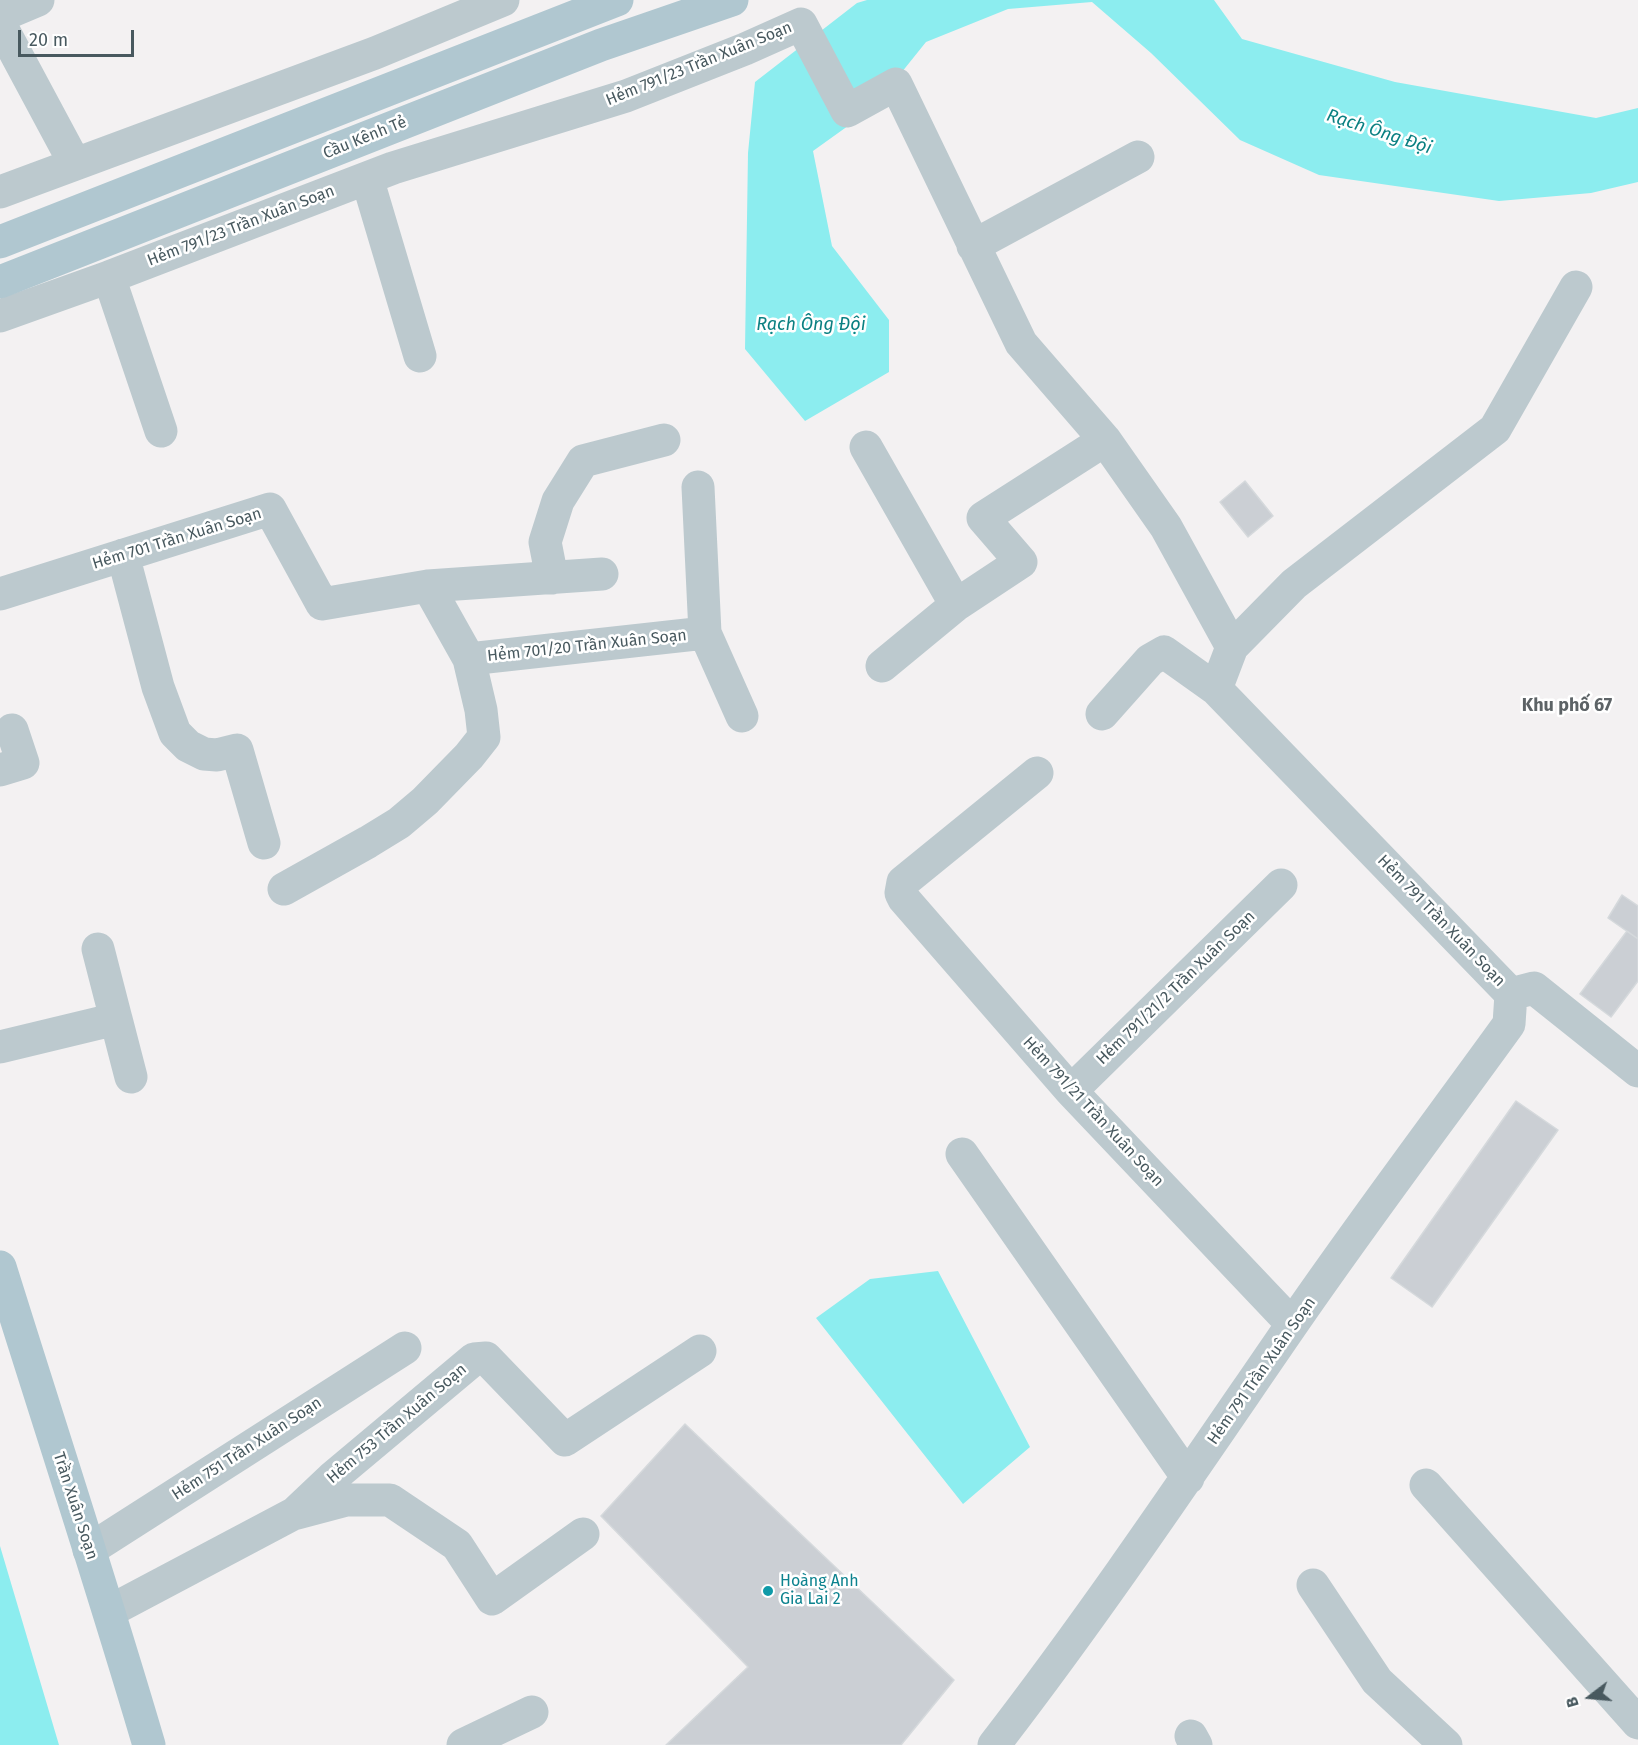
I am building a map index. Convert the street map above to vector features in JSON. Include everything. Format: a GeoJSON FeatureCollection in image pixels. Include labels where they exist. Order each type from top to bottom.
{"type":"FeatureCollection","features":[{"type":"Feature","properties":{"kind":"main road"},"geometry":{"type":"LineString","coordinates":[[0,242],[617,0]]}},
{"type":"Feature","properties":{"kind":"main road","name":"Cầu Kênh Tẻ"},"geometry":{"type":"LineString","coordinates":[[0,282],[601,45],[732,0]]}},
{"type":"Feature","properties":{"kind":"main road","name":"Trần Xuân Soạn"},"geometry":{"type":"LineString","coordinates":[[0,1268],[110,1611],[149,1745]]}},
{"type":"Feature","properties":{"kind":"street"},"geometry":{"type":"LineString","coordinates":[[0,16],[38,0]]}},
{"type":"Feature","properties":{"kind":"street"},"geometry":{"type":"LineString","coordinates":[[0,192],[375,53],[503,0]]}},
{"type":"Feature","properties":{"kind":"street"},"geometry":{"type":"LineString","coordinates":[[0,24],[75,164]]}},
{"type":"Feature","properties":{"kind":"street","name":"Hẻm 791/23 Trần Xuân Soạn"},"geometry":{"type":"LineString","coordinates":[[0,316],[109,277],[393,168],[626,96],[745,49],[801,24],[847,111],[896,84],[1021,343],[1105,440],[1166,527],[1232,647]]}},
{"type":"Feature","properties":{"kind":"street"},"geometry":{"type":"LineString","coordinates":[[973,246],[1138,157]]}},
{"type":"Feature","properties":{"kind":"street"},"geometry":{"type":"LineString","coordinates":[[367,178],[420,356]]}},
{"type":"Feature","properties":{"kind":"street"},"geometry":{"type":"LineString","coordinates":[[109,277],[161,431]]}},
{"type":"Feature","properties":{"kind":"street"},"geometry":{"type":"LineString","coordinates":[[1216,689],[1232,647],[1293,584],[1495,429],[1576,287]]}},
{"type":"Feature","properties":{"kind":"street"},"geometry":{"type":"LineString","coordinates":[[552,578],[545,542],[558,501],[583,461],[664,440]]}},
{"type":"Feature","properties":{"kind":"street"},"geometry":{"type":"LineString","coordinates":[[882,666],[956,605],[1021,562],[983,518],[1105,440]]}},
{"type":"Feature","properties":{"kind":"street"},"geometry":{"type":"LineString","coordinates":[[866,447],[956,605]]}},
{"type":"Feature","properties":{"kind":"street"},"geometry":{"type":"LineString","coordinates":[[698,487],[705,633],[742,716]]}},
{"type":"Feature","properties":{"kind":"street","name":"Hẻm 701 Trần Xuân Soạn"},"geometry":{"type":"LineString","coordinates":[[0,594],[270,509],[322,604],[428,586],[602,574]]}},
{"type":"Feature","properties":{"kind":"street"},"geometry":{"type":"LineString","coordinates":[[123,555],[158,687],[175,733],[188,746],[204,754],[217,755],[237,750],[264,843]]}},
{"type":"Feature","properties":{"kind":"street"},"geometry":{"type":"LineString","coordinates":[[284,889],[399,823],[425,801],[469,756],[484,737],[481,710],[469,659],[428,586]]}},
{"type":"Feature","properties":{"kind":"street","name":"Hẻm 701/20 Trần Xuân Soạn"},"geometry":{"type":"LineString","coordinates":[[469,659],[705,633]]}},
{"type":"Feature","properties":{"kind":"street","name":"Hẻm 791 Trần Xuân Soạn"},"geometry":{"type":"LineString","coordinates":[[994,1745],[1051,1670],[1188,1478],[1292,1324],[1509,1024],[1512,994],[1216,689],[1164,652],[1150,660],[1102,714]]}},
{"type":"Feature","properties":{"kind":"street"},"geometry":{"type":"LineString","coordinates":[[0,770],[23,763],[12,730]]}},
{"type":"Feature","properties":{"kind":"street","name":"Hẻm 791/21 Trần Xuân Soạn"},"geometry":{"type":"LineString","coordinates":[[1036,773],[903,882],[901,893],[1071,1091],[1292,1324]]}},
{"type":"Feature","properties":{"kind":"street","name":"Hẻm 791/21/2 Trần Xuân Soạn"},"geometry":{"type":"LineString","coordinates":[[1071,1091],[1281,885]]}},
{"type":"Feature","properties":{"kind":"street"},"geometry":{"type":"LineString","coordinates":[[98,949],[131,1077]]}},
{"type":"Feature","properties":{"kind":"street"},"geometry":{"type":"LineString","coordinates":[[1512,994],[1534,988],[1638,1071]]}},
{"type":"Feature","properties":{"kind":"street"},"geometry":{"type":"LineString","coordinates":[[0,1047],[116,1019]]}},
{"type":"Feature","properties":{"kind":"street"},"geometry":{"type":"LineString","coordinates":[[962,1154],[1188,1478]]}},
{"type":"Feature","properties":{"kind":"street","name":"Hẻm 751 Trần Xuân Soạn"},"geometry":{"type":"LineString","coordinates":[[89,1551],[405,1348]]}},
{"type":"Feature","properties":{"kind":"street","name":"Hẻm 753 Trần Xuân Soạn"},"geometry":{"type":"LineString","coordinates":[[295,1513],[332,1478],[474,1359],[486,1358],[565,1440],[700,1351]]}},
{"type":"Feature","properties":{"kind":"street"},"geometry":{"type":"LineString","coordinates":[[1426,1485],[1638,1723]]}},
{"type":"Feature","properties":{"kind":"street","name":"Hẻm 753 Trần Xuân Soạn"},"geometry":{"type":"LineString","coordinates":[[110,1611],[295,1513],[346,1500],[390,1500],[457,1545],[492,1599],[583,1534]]}},
{"type":"Feature","properties":{"kind":"street"},"geometry":{"type":"LineString","coordinates":[[1313,1585],[1377,1680],[1446,1745]]}},
{"type":"Feature","properties":{"kind":"street"},"geometry":{"type":"LineString","coordinates":[[464,1745],[532,1712]]}},
{"type":"Feature","properties":{"kind":"water","name":"Rạch Ông Đội"},"geometry":{"type":"Polygon","coordinates":[[[867,0],[1214,0],[1242,39],[1395,82],[1596,118],[1638,108],[1638,182],[1591,193],[1499,201],[1319,175],[1240,140],[1151,53],[1092,2],[1008,9],[926,42],[873,108],[813,151],[832,246],[889,320],[889,372],[805,421],[745,349],[748,153],[755,82],[857,3],[867,0]]]}},
{"type":"Feature","properties":{"kind":"water"},"geometry":{"type":"Polygon","coordinates":[[[938,1271],[1030,1447],[963,1504],[816,1318],[870,1279],[938,1271]]]}},
{"type":"Feature","properties":{"kind":"water"},"geometry":{"type":"Polygon","coordinates":[[[0,1546],[59,1745],[0,1745],[0,1546]]]}},
{"type":"Feature","properties":{"kind":"building"},"geometry":{"type":"Polygon","coordinates":[[[1245,481],[1273,516],[1248,537],[1220,502],[1245,481]]]}},
{"type":"Feature","properties":{"kind":"building"},"geometry":{"type":"Polygon","coordinates":[[[1622,895],[1638,906],[1638,939],[1608,918],[1622,895]]]}},
{"type":"Feature","properties":{"kind":"building"},"geometry":{"type":"Polygon","coordinates":[[[1627,931],[1638,939],[1638,981],[1611,1017],[1580,994],[1627,931]]]}},
{"type":"Feature","properties":{"kind":"building"},"geometry":{"type":"Polygon","coordinates":[[[1516,1101],[1558,1130],[1432,1307],[1391,1278],[1516,1101]]]}},
{"type":"Feature","properties":{"kind":"building","name":"Hoàng Anh Gia Lai 2"},"geometry":{"type":"Polygon","coordinates":[[[685,1424],[954,1680],[901,1745],[666,1745],[748,1667],[601,1516],[685,1424]]]}},
{"type":"Feature","properties":{"kind":"place","name":"Hoàng Anh Gia Lai 2"},"geometry":{"type":"Point","coordinates":[768,1591]}},
{"type":"Feature","properties":{"kind":"district","name":"Khu phố 67"},"geometry":{"type":"Point","coordinates":[1567,706]}}]}
